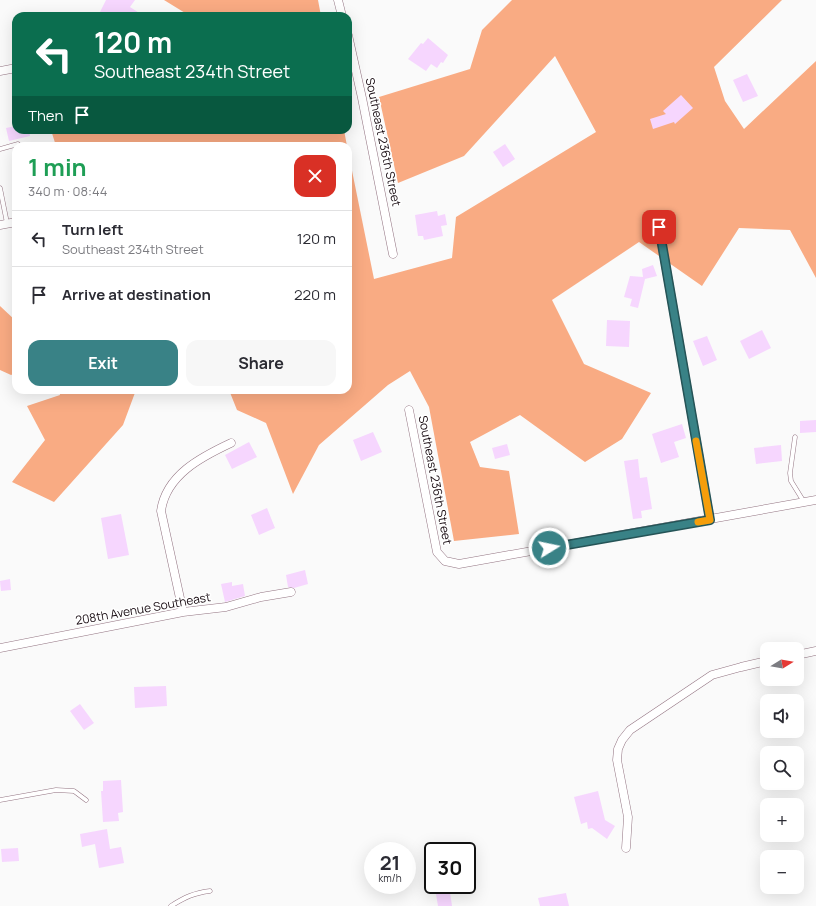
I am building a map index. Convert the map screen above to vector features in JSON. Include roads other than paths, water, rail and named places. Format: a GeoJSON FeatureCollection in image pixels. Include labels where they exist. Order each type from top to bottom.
{"type":"FeatureCollection","features":[{"type":"Feature","properties":{"kind":"street"},"geometry":{"type":"LineString","coordinates":[[338,0],[341,12]]}},
{"type":"Feature","properties":{"kind":"street","name":"Southeast 236th Street"},"geometry":{"type":"LineString","coordinates":[[352,53],[393,254]]}},
{"type":"Feature","properties":{"kind":"street"},"geometry":{"type":"LineString","coordinates":[[0,71],[12,69]]}},
{"type":"Feature","properties":{"kind":"street"},"geometry":{"type":"LineString","coordinates":[[659,227],[710,520],[816,500]]}},
{"type":"Feature","properties":{"kind":"street","name":"Southeast 236th Street"},"geometry":{"type":"LineString","coordinates":[[409,410],[437,552],[445,561],[459,564],[710,520]]}},
{"type":"Feature","properties":{"kind":"street"},"geometry":{"type":"LineString","coordinates":[[183,612],[161,511],[163,501],[167,491],[189,466],[204,456],[231,443]]}},
{"type":"Feature","properties":{"kind":"street","name":"208th Avenue Southeast"},"geometry":{"type":"LineString","coordinates":[[0,648],[183,612],[226,607],[261,597],[291,592]]}},
{"type":"Feature","properties":{"kind":"street"},"geometry":{"type":"LineString","coordinates":[[804,654],[816,651]]}},
{"type":"Feature","properties":{"kind":"street"},"geometry":{"type":"LineString","coordinates":[[626,848],[628,817],[617,760],[618,749],[622,740],[630,730],[712,675],[760,663]]}},
{"type":"Feature","properties":{"kind":"lane"},"geometry":{"type":"LineString","coordinates":[[0,149],[12,146]]}},
{"type":"Feature","properties":{"kind":"lane"},"geometry":{"type":"LineString","coordinates":[[0,188],[4,224]]}},
{"type":"Feature","properties":{"kind":"lane"},"geometry":{"type":"LineString","coordinates":[[795,437],[791,481],[804,502]]}},
{"type":"Feature","properties":{"kind":"lane"},"geometry":{"type":"LineString","coordinates":[[0,800],[56,790],[74,791],[86,800]]}},
{"type":"Feature","properties":{"kind":"lane"},"geometry":{"type":"LineString","coordinates":[[171,906],[181,899],[195,893],[210,891]]}}]}
